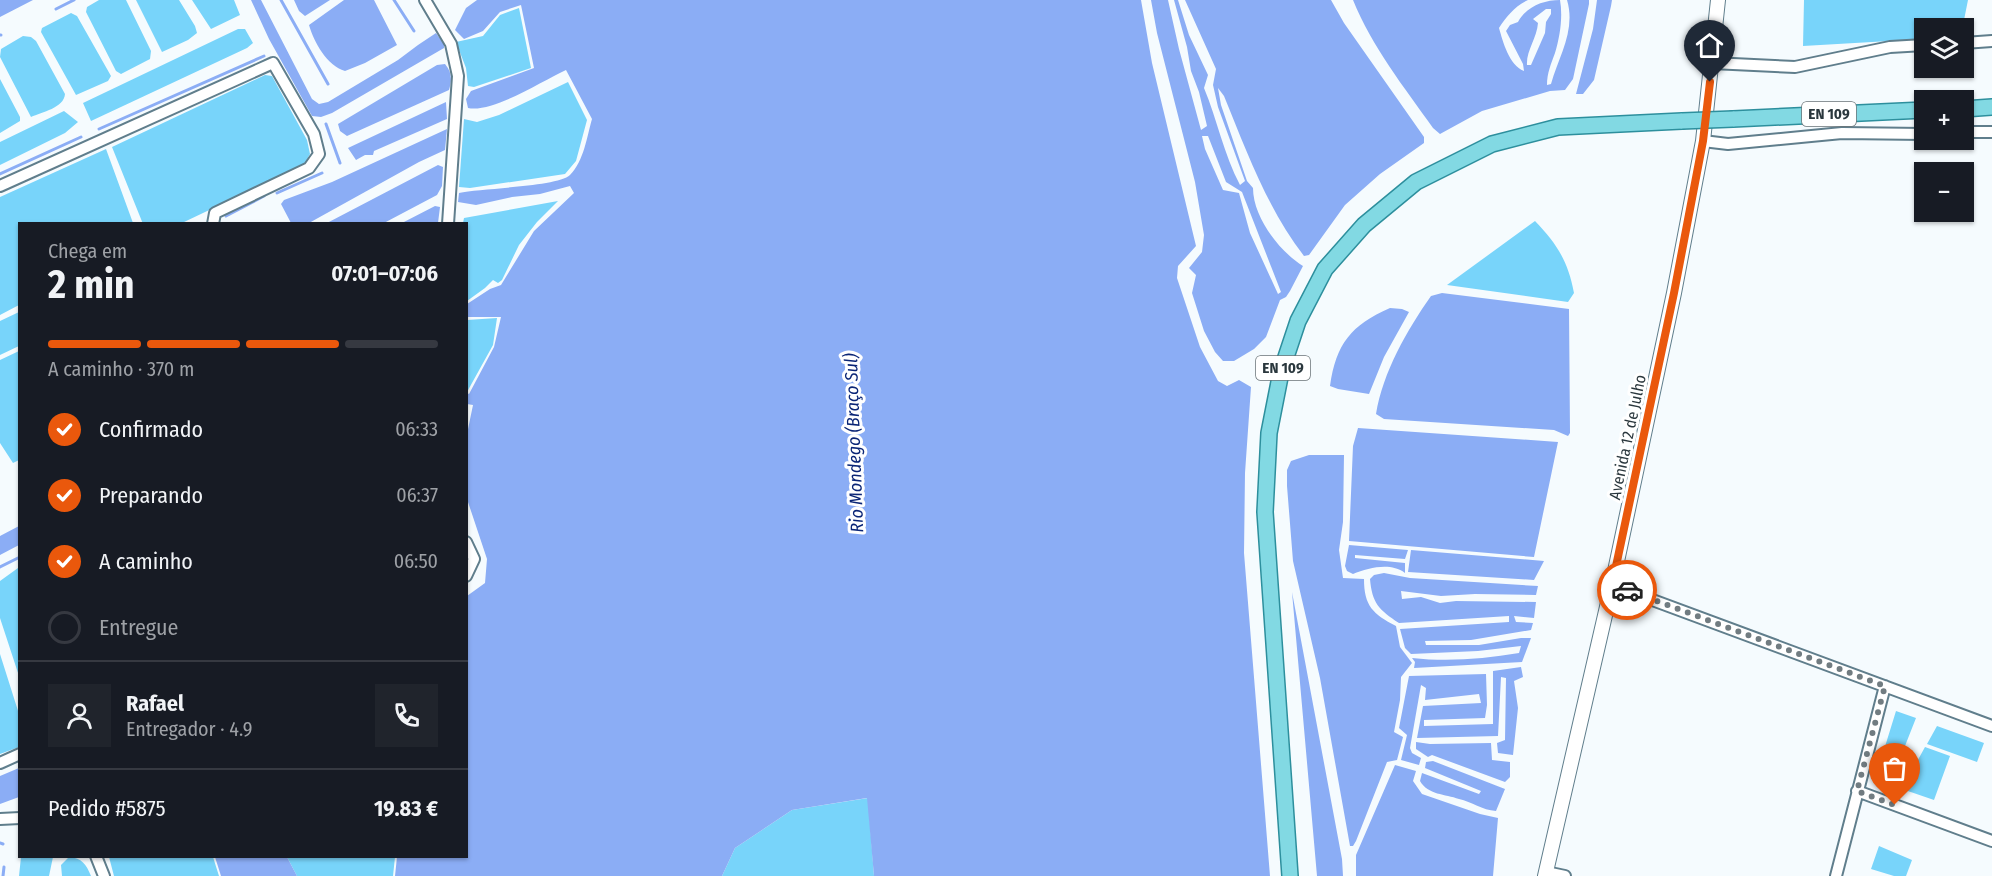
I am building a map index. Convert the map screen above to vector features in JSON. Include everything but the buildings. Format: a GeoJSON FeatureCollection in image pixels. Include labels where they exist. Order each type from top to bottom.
{"type":"FeatureCollection","features":[{"type":"Feature","properties":{"kind":"main road","name":"Avenida 12 de Julho"},"geometry":{"type":"LineString","coordinates":[[1545,874],[1612,585],[1674,293],[1703,141],[1718,0]]}},
{"type":"Feature","properties":{"kind":"main road"},"geometry":{"type":"LineString","coordinates":[[1974,108],[1992,107]]}},
{"type":"Feature","properties":{"kind":"main road","name":"EN 109"},"geometry":{"type":"LineString","coordinates":[[1290,876],[1265,512],[1269,433],[1281,372],[1298,321],[1325,269],[1364,225],[1416,182],[1492,144],[1558,127],[1914,110]]}},
{"type":"Feature","properties":{"kind":"street"},"geometry":{"type":"LineString","coordinates":[[425,0],[451,44],[458,76],[448,222]]}},
{"type":"Feature","properties":{"kind":"street"},"geometry":{"type":"LineString","coordinates":[[1974,42],[1992,41]]}},
{"type":"Feature","properties":{"kind":"street"},"geometry":{"type":"LineString","coordinates":[[1712,63],[1795,67],[1890,47],[1914,46]]}},
{"type":"Feature","properties":{"kind":"street"},"geometry":{"type":"LineString","coordinates":[[0,186],[273,63],[314,134],[319,154],[309,168],[214,213],[213,222]]}},
{"type":"Feature","properties":{"kind":"street"},"geometry":{"type":"LineString","coordinates":[[1974,132],[1992,132]]}},
{"type":"Feature","properties":{"kind":"street"},"geometry":{"type":"LineString","coordinates":[[1703,141],[1728,144],[1842,133],[1914,134]]}},
{"type":"Feature","properties":{"kind":"street"},"geometry":{"type":"LineString","coordinates":[[468,546],[474,560],[468,572]]}},
{"type":"Feature","properties":{"kind":"street"},"geometry":{"type":"LineString","coordinates":[[1612,585],[1992,726]]}},
{"type":"Feature","properties":{"kind":"street"},"geometry":{"type":"LineString","coordinates":[[1836,876],[1885,686]]}},
{"type":"Feature","properties":{"kind":"street"},"geometry":{"type":"LineString","coordinates":[[0,763],[18,755]]}},
{"type":"Feature","properties":{"kind":"street"},"geometry":{"type":"LineString","coordinates":[[1857,791],[1992,841]]}},
{"type":"Feature","properties":{"kind":"street"},"geometry":{"type":"LineString","coordinates":[[0,819],[18,818]]}},
{"type":"Feature","properties":{"kind":"street"},"geometry":{"type":"LineString","coordinates":[[97,858],[104,876]]}},
{"type":"Feature","properties":{"kind":"street"},"geometry":{"type":"LineString","coordinates":[[1545,874],[1565,876]]}},
{"type":"Feature","properties":{"kind":"shaded area"},"geometry":{"type":"Polygon","coordinates":[[[99,0],[126,0],[151,51],[150,59],[121,74],[116,71],[86,12],[87,7],[99,0]]]}},
{"type":"Feature","properties":{"kind":"shaded area"},"geometry":{"type":"Polygon","coordinates":[[[136,0],[179,0],[197,33],[188,40],[162,52],[136,0]]]}},
{"type":"Feature","properties":{"kind":"shaded area"},"geometry":{"type":"Polygon","coordinates":[[[192,0],[234,0],[240,15],[211,29],[192,0]]]}},
{"type":"Feature","properties":{"kind":"shaded area"},"geometry":{"type":"Polygon","coordinates":[[[1804,0],[1968,0],[1964,18],[1914,18],[1914,40],[1803,46],[1804,0]]]}},
{"type":"Feature","properties":{"kind":"shaded area"},"geometry":{"type":"Polygon","coordinates":[[[519,8],[531,68],[474,87],[468,86],[466,68],[456,42],[483,36],[500,15],[519,8]]]}},
{"type":"Feature","properties":{"kind":"shaded area"},"geometry":{"type":"Polygon","coordinates":[[[71,13],[77,16],[111,76],[108,81],[76,95],[41,32],[42,28],[71,13]]]}},
{"type":"Feature","properties":{"kind":"shaded area"},"geometry":{"type":"Polygon","coordinates":[[[238,29],[245,29],[253,43],[247,48],[91,121],[83,103],[238,29]]]}},
{"type":"Feature","properties":{"kind":"shaded area"},"geometry":{"type":"Polygon","coordinates":[[[23,36],[31,37],[36,41],[65,94],[64,99],[57,106],[31,117],[0,57],[1,49],[23,36]]]}},
{"type":"Feature","properties":{"kind":"shaded area"},"geometry":{"type":"Polygon","coordinates":[[[265,75],[272,76],[307,140],[310,154],[304,165],[184,222],[142,222],[112,147],[265,75]]]}},
{"type":"Feature","properties":{"kind":"shaded area"},"geometry":{"type":"Polygon","coordinates":[[[0,79],[20,121],[0,133],[0,79]]]}},
{"type":"Feature","properties":{"kind":"shaded area"},"geometry":{"type":"Polygon","coordinates":[[[568,82],[587,120],[576,161],[565,174],[470,188],[459,187],[464,119],[477,122],[499,115],[568,82]]]}},
{"type":"Feature","properties":{"kind":"shaded area"},"geometry":{"type":"Polygon","coordinates":[[[64,111],[78,122],[65,133],[0,165],[0,142],[64,111]]]}},
{"type":"Feature","properties":{"kind":"shaded area"},"geometry":{"type":"Polygon","coordinates":[[[106,149],[133,222],[18,222],[18,306],[0,315],[0,197],[106,149]]]}},
{"type":"Feature","properties":{"kind":"shaded area"},"geometry":{"type":"Polygon","coordinates":[[[558,201],[519,245],[502,280],[498,283],[493,280],[468,300],[468,222],[463,222],[464,218],[558,201]]]}},
{"type":"Feature","properties":{"kind":"shaded area"},"geometry":{"type":"Polygon","coordinates":[[[1535,221],[1550,237],[1565,262],[1574,293],[1568,302],[1447,285],[1535,221]]]}},
{"type":"Feature","properties":{"kind":"shaded area"},"geometry":{"type":"Polygon","coordinates":[[[18,312],[18,346],[0,355],[0,321],[18,312]]]}},
{"type":"Feature","properties":{"kind":"shaded area"},"geometry":{"type":"Polygon","coordinates":[[[497,318],[493,345],[468,390],[468,320],[497,318]]]}},
{"type":"Feature","properties":{"kind":"shaded area"},"geometry":{"type":"Polygon","coordinates":[[[18,351],[18,460],[13,463],[0,443],[0,360],[18,351]]]}},
{"type":"Feature","properties":{"kind":"shaded area"},"geometry":{"type":"Polygon","coordinates":[[[18,568],[18,673],[0,618],[0,581],[18,568]]]}},
{"type":"Feature","properties":{"kind":"shaded area"},"geometry":{"type":"Polygon","coordinates":[[[0,654],[18,711],[18,747],[0,754],[0,654]]]}},
{"type":"Feature","properties":{"kind":"shaded area"},"geometry":{"type":"Polygon","coordinates":[[[1896,711],[1916,718],[1890,784],[1875,779],[1896,711]]]}},
{"type":"Feature","properties":{"kind":"shaded area"},"geometry":{"type":"Polygon","coordinates":[[[1937,726],[1984,743],[1977,762],[1927,744],[1937,726]]]}},
{"type":"Feature","properties":{"kind":"shaded area"},"geometry":{"type":"Polygon","coordinates":[[[1925,747],[1950,756],[1934,800],[1902,789],[1925,747]]]}},
{"type":"Feature","properties":{"kind":"shaded area"},"geometry":{"type":"Polygon","coordinates":[[[868,798],[874,876],[722,876],[735,848],[792,810],[868,798]]]}},
{"type":"Feature","properties":{"kind":"shaded area"},"geometry":{"type":"Polygon","coordinates":[[[1879,846],[1912,860],[1906,876],[1894,876],[1871,869],[1879,846]]]}},
{"type":"Feature","properties":{"kind":"shaded area"},"geometry":{"type":"Polygon","coordinates":[[[21,858],[53,858],[49,876],[19,876],[21,858]]]}},
{"type":"Feature","properties":{"kind":"shaded area"},"geometry":{"type":"Polygon","coordinates":[[[68,858],[77,859],[83,862],[91,876],[62,876],[61,865],[68,858]]]}},
{"type":"Feature","properties":{"kind":"shaded area"},"geometry":{"type":"Polygon","coordinates":[[[109,858],[213,858],[219,876],[114,876],[109,858]]]}},
{"type":"Feature","properties":{"kind":"shaded area"},"geometry":{"type":"Polygon","coordinates":[[[288,858],[395,858],[393,876],[297,876],[288,858]]]}},
{"type":"Feature","properties":{"kind":"water"},"geometry":{"type":"Polygon","coordinates":[[[0,0],[33,0],[0,17],[0,0]]]}},
{"type":"Feature","properties":{"kind":"water"},"geometry":{"type":"Polygon","coordinates":[[[251,0],[261,0],[312,99],[319,104],[328,102],[398,60],[436,33],[444,44],[444,48],[332,113],[321,117],[312,116],[269,39],[251,0]]]}},
{"type":"Feature","properties":{"kind":"water"},"geometry":{"type":"Polygon","coordinates":[[[294,0],[330,0],[305,16],[299,11],[294,0]]]}},
{"type":"Feature","properties":{"kind":"water"},"geometry":{"type":"Polygon","coordinates":[[[344,0],[374,0],[397,45],[345,71],[332,64],[322,53],[309,25],[344,0]]]}},
{"type":"Feature","properties":{"kind":"water","name":"Rio Mondego (Braço Sul)"},"geometry":{"type":"Polygon","coordinates":[[[477,0],[1141,0],[1152,63],[1196,246],[1178,266],[1177,278],[1200,347],[1218,381],[1227,386],[1239,380],[1251,387],[1245,473],[1244,553],[1270,876],[874,876],[867,798],[792,810],[735,848],[722,876],[395,876],[397,858],[468,858],[468,595],[485,583],[487,559],[468,502],[468,429],[473,405],[468,404],[468,394],[494,347],[501,317],[468,317],[468,303],[490,289],[501,285],[534,231],[574,193],[570,186],[540,194],[476,205],[458,202],[459,193],[535,185],[570,175],[582,156],[592,119],[566,70],[504,101],[490,106],[468,108],[466,99],[471,91],[534,68],[521,5],[500,12],[483,31],[464,39],[455,30],[466,8],[477,0]]]}},
{"type":"Feature","properties":{"kind":"water"},"geometry":{"type":"Polygon","coordinates":[[[1151,0],[1168,0],[1201,130],[1207,126],[1174,0],[1178,0],[1189,35],[1208,75],[1204,88],[1229,162],[1240,185],[1245,181],[1218,107],[1213,85],[1216,69],[1185,0],[1331,0],[1344,23],[1424,137],[1424,143],[1380,174],[1345,205],[1309,255],[1304,256],[1279,219],[1249,158],[1224,96],[1218,88],[1221,105],[1247,181],[1253,188],[1257,210],[1262,221],[1285,252],[1303,266],[1286,297],[1280,300],[1266,337],[1254,349],[1234,361],[1223,361],[1215,352],[1204,331],[1192,293],[1196,275],[1189,268],[1202,252],[1204,235],[1195,182],[1157,33],[1151,0]],[[1202,136],[1205,149],[1223,190],[1239,193],[1250,233],[1278,294],[1281,292],[1242,192],[1226,182],[1208,136],[1202,136]]]}},
{"type":"Feature","properties":{"kind":"water"},"geometry":{"type":"Polygon","coordinates":[[[1353,0],[1528,0],[1511,12],[1499,28],[1514,64],[1524,71],[1523,64],[1506,31],[1510,25],[1518,22],[1536,5],[1560,0],[1560,33],[1548,73],[1547,85],[1551,84],[1568,32],[1567,0],[1589,0],[1573,79],[1565,90],[1550,91],[1482,111],[1440,134],[1433,128],[1389,66],[1353,0]],[[1546,9],[1533,19],[1538,23],[1527,65],[1531,65],[1545,33],[1551,9],[1546,9]]]}},
{"type":"Feature","properties":{"kind":"water"},"geometry":{"type":"Polygon","coordinates":[[[1597,0],[1612,0],[1594,80],[1583,94],[1576,94],[1593,29],[1597,0]]]}},
{"type":"Feature","properties":{"kind":"water"},"geometry":{"type":"Polygon","coordinates":[[[445,64],[451,76],[449,90],[347,136],[340,131],[338,124],[437,65],[445,64]]]}},
{"type":"Feature","properties":{"kind":"water"},"geometry":{"type":"Polygon","coordinates":[[[446,102],[447,119],[374,151],[373,155],[365,155],[356,160],[348,148],[446,102]]]}},
{"type":"Feature","properties":{"kind":"water"},"geometry":{"type":"Polygon","coordinates":[[[447,129],[445,150],[311,222],[290,222],[281,204],[284,200],[332,182],[447,129]]]}},
{"type":"Feature","properties":{"kind":"water"},"geometry":{"type":"Polygon","coordinates":[[[438,165],[443,167],[442,186],[437,195],[386,222],[329,222],[438,165]]]}},
{"type":"Feature","properties":{"kind":"water"},"geometry":{"type":"Polygon","coordinates":[[[435,206],[440,207],[438,222],[404,222],[435,206]]]}},
{"type":"Feature","properties":{"kind":"water"},"geometry":{"type":"Polygon","coordinates":[[[1442,293],[1569,309],[1570,433],[1568,436],[1554,430],[1384,419],[1376,414],[1390,367],[1405,337],[1431,296],[1442,293]]]}},
{"type":"Feature","properties":{"kind":"water"},"geometry":{"type":"Polygon","coordinates":[[[1390,308],[1409,312],[1384,357],[1369,394],[1330,386],[1336,358],[1341,347],[1355,329],[1365,321],[1390,308]]]}},
{"type":"Feature","properties":{"kind":"water"},"geometry":{"type":"Polygon","coordinates":[[[1358,428],[1558,442],[1534,557],[1349,541],[1353,446],[1358,428]]]}},
{"type":"Feature","properties":{"kind":"water"},"geometry":{"type":"Polygon","coordinates":[[[1309,455],[1344,455],[1343,522],[1339,550],[1343,578],[1364,579],[1368,603],[1376,613],[1396,626],[1400,647],[1412,663],[1401,677],[1400,700],[1394,732],[1403,737],[1397,760],[1387,762],[1353,846],[1350,846],[1320,678],[1293,561],[1287,470],[1291,461],[1309,455]]]}},
{"type":"Feature","properties":{"kind":"water"},"geometry":{"type":"Polygon","coordinates":[[[18,527],[18,546],[0,555],[0,536],[18,527]]]}},
{"type":"Feature","properties":{"kind":"water"},"geometry":{"type":"Polygon","coordinates":[[[1349,545],[1408,550],[1405,559],[1355,555],[1355,558],[1405,563],[1405,573],[1386,567],[1353,574],[1347,571],[1345,566],[1349,545]]]}},
{"type":"Feature","properties":{"kind":"water"},"geometry":{"type":"Polygon","coordinates":[[[1411,550],[1544,561],[1534,580],[1408,572],[1411,550]]]}},
{"type":"Feature","properties":{"kind":"water"},"geometry":{"type":"Polygon","coordinates":[[[1384,573],[1410,578],[1538,586],[1536,595],[1441,596],[1401,591],[1402,599],[1421,597],[1440,603],[1456,601],[1536,602],[1534,618],[1514,616],[1516,622],[1533,623],[1531,630],[1471,640],[1425,641],[1426,645],[1479,645],[1531,638],[1522,662],[1414,668],[1415,662],[1412,658],[1452,660],[1492,657],[1519,653],[1521,646],[1478,651],[1411,654],[1405,648],[1400,629],[1509,622],[1509,616],[1399,623],[1382,610],[1373,594],[1370,579],[1374,575],[1384,573]]]}},
{"type":"Feature","properties":{"kind":"water"},"geometry":{"type":"Polygon","coordinates":[[[1292,592],[1342,859],[1343,876],[1317,876],[1292,592]]]}},
{"type":"Feature","properties":{"kind":"water"},"geometry":{"type":"Polygon","coordinates":[[[1521,667],[1523,677],[1514,681],[1518,708],[1513,755],[1498,753],[1497,743],[1505,740],[1506,678],[1501,677],[1498,736],[1417,738],[1423,706],[1481,703],[1479,694],[1425,700],[1426,688],[1421,685],[1410,748],[1412,753],[1421,758],[1419,765],[1401,760],[1407,735],[1399,728],[1409,676],[1486,674],[1485,718],[1424,720],[1424,726],[1493,724],[1493,671],[1521,667]]]}},
{"type":"Feature","properties":{"kind":"water"},"geometry":{"type":"Polygon","coordinates":[[[1416,742],[1430,744],[1491,743],[1492,760],[1510,762],[1510,777],[1505,782],[1432,755],[1428,757],[1416,749],[1416,742]]]}},
{"type":"Feature","properties":{"kind":"water"},"geometry":{"type":"Polygon","coordinates":[[[1433,761],[1505,789],[1496,811],[1437,793],[1423,786],[1420,781],[1422,773],[1479,794],[1481,791],[1425,768],[1426,762],[1433,761]]]}},
{"type":"Feature","properties":{"kind":"water"},"geometry":{"type":"Polygon","coordinates":[[[1395,765],[1416,771],[1413,781],[1422,794],[1498,818],[1493,876],[1356,876],[1356,855],[1395,765]]]}},
{"type":"Feature","properties":{"kind":"water"},"geometry":{"type":"Polygon","coordinates":[[[18,768],[18,797],[0,804],[0,776],[18,768]]]}},
{"type":"Feature","properties":{"kind":"water"},"geometry":{"type":"Polygon","coordinates":[[[215,858],[288,858],[297,876],[221,876],[215,858]]]}},
{"type":"Feature","properties":{"kind":"waterway"},"geometry":{"type":"LineString","coordinates":[[56,9],[74,0]]}},
{"type":"Feature","properties":{"kind":"waterway"},"geometry":{"type":"LineString","coordinates":[[281,0],[328,84]]}},
{"type":"Feature","properties":{"kind":"waterway"},"geometry":{"type":"LineString","coordinates":[[394,0],[414,31]]}},
{"type":"Feature","properties":{"kind":"waterway"},"geometry":{"type":"LineString","coordinates":[[99,129],[264,56]]}},
{"type":"Feature","properties":{"kind":"waterway"},"geometry":{"type":"LineString","coordinates":[[326,124],[340,163]]}},
{"type":"Feature","properties":{"kind":"waterway"},"geometry":{"type":"LineString","coordinates":[[0,174],[81,137]]}},
{"type":"Feature","properties":{"kind":"waterway"},"geometry":{"type":"LineString","coordinates":[[277,193],[322,173]]}},
{"type":"Feature","properties":{"kind":"waterway"},"geometry":{"type":"LineString","coordinates":[[226,216],[264,196]]}},
{"type":"Feature","properties":{"kind":"waterway"},"geometry":{"type":"LineString","coordinates":[[0,567],[18,558]]}},
{"type":"Feature","properties":{"kind":"waterway"},"geometry":{"type":"LineString","coordinates":[[3,876],[4,867]]}},
{"type":"Feature","properties":{"kind":"way so far"},"geometry":{"type":"LineString","coordinates":[[1627,590],[1885,686],[1857,791],[1895,805]]}},
{"type":"Feature","properties":{"kind":"route"},"geometry":{"type":"LineString","coordinates":[[1627,590],[1612,585],[1674,293],[1703,141],[1710,82]]}}]}
